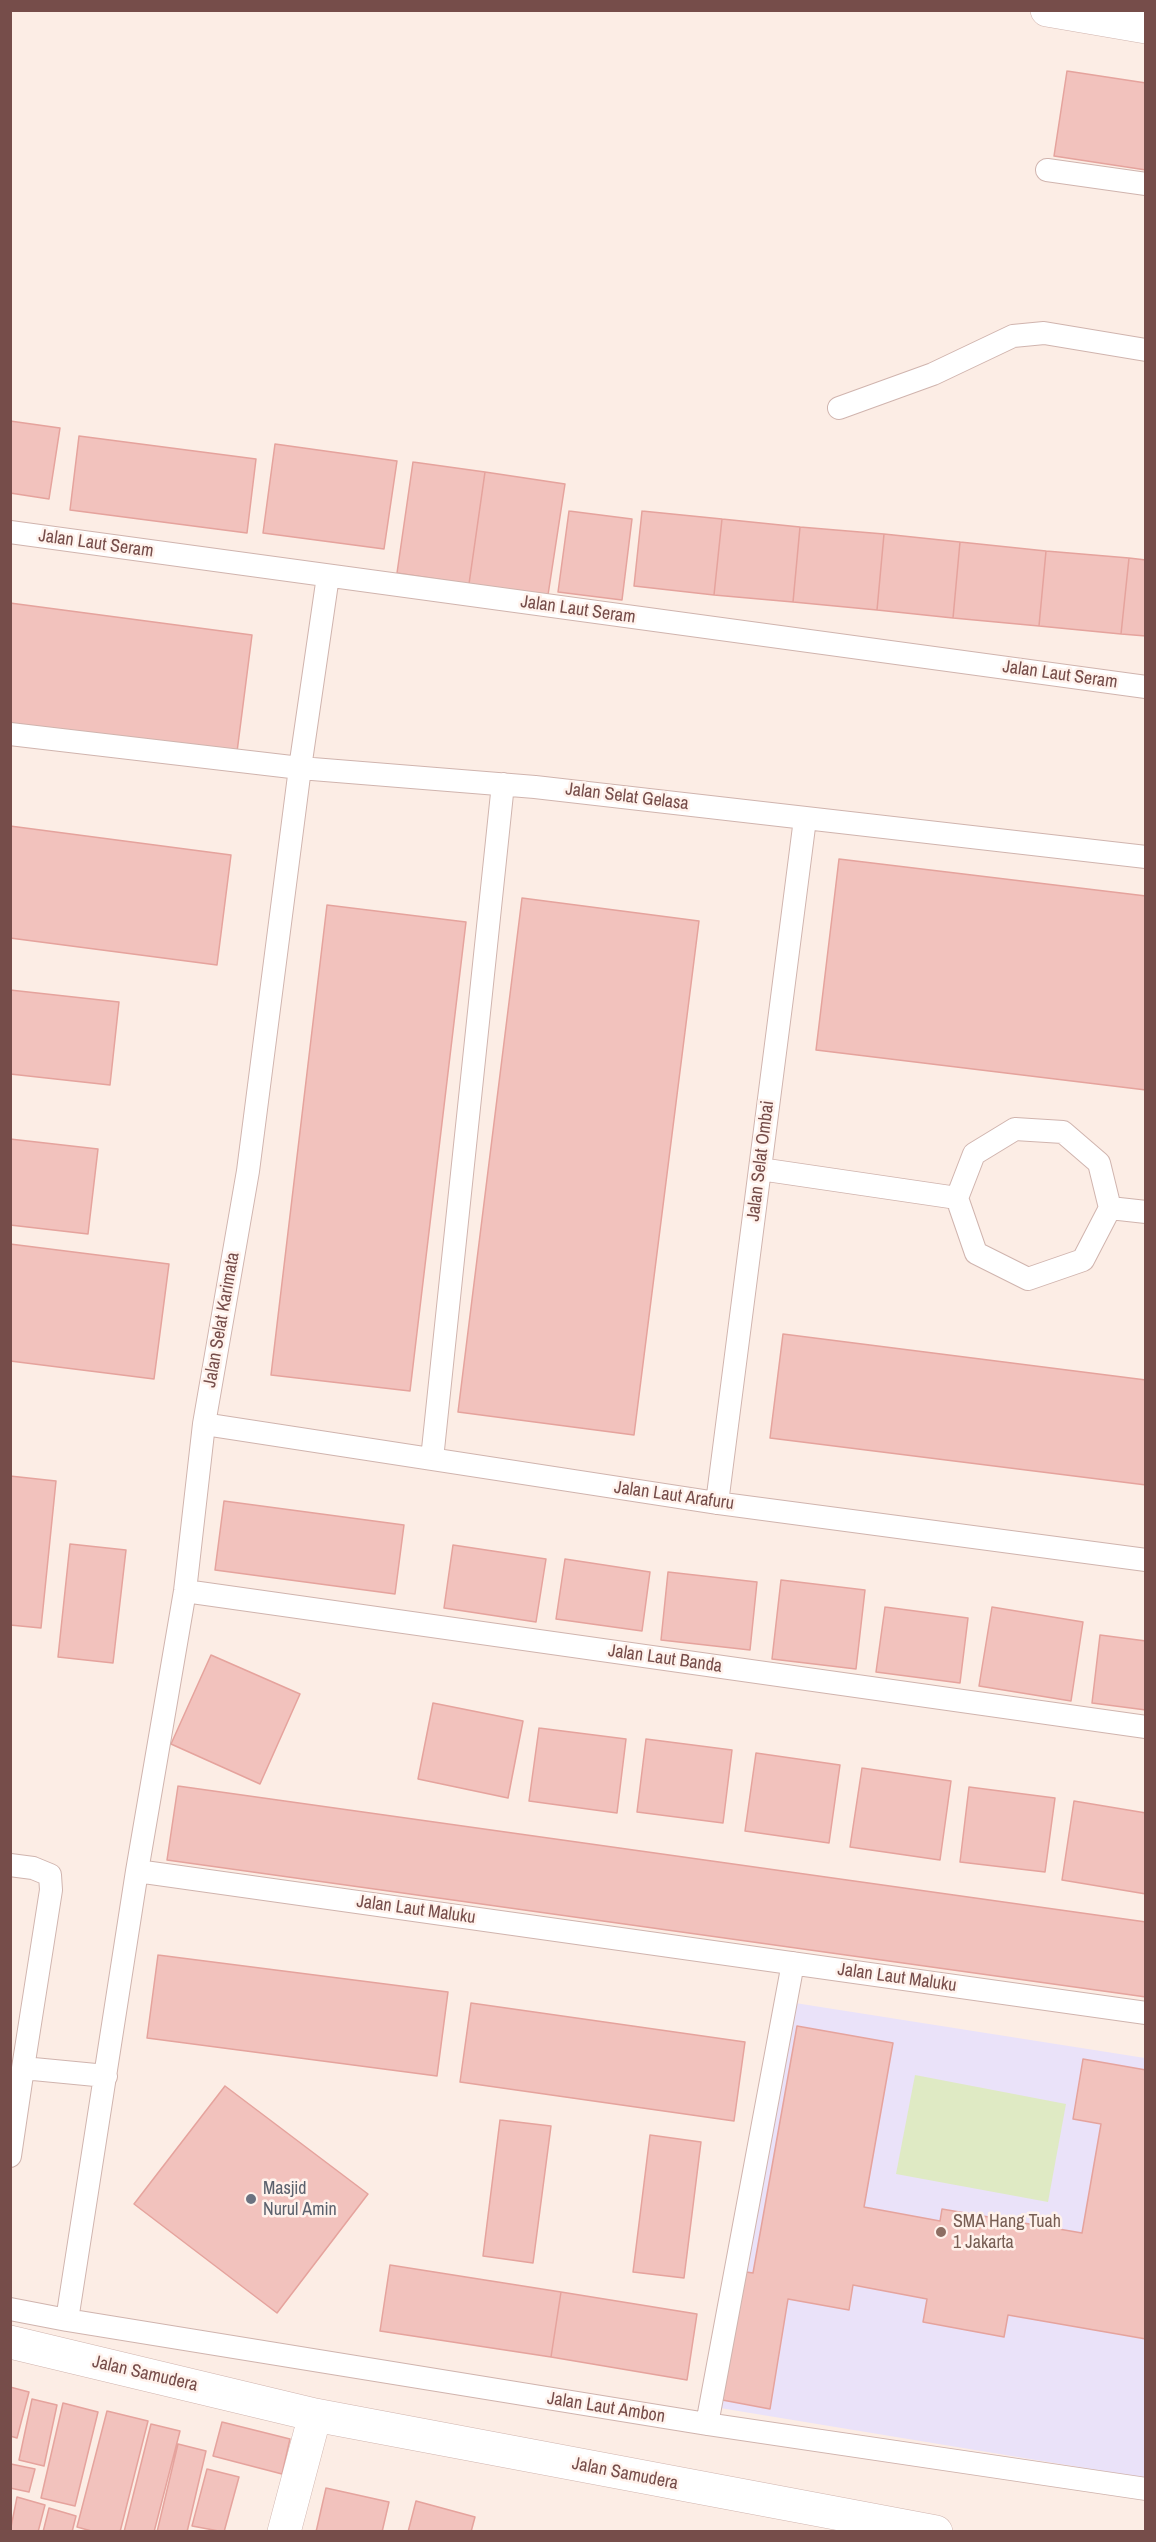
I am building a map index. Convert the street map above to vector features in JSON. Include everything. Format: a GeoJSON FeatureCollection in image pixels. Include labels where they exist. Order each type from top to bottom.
{"type":"FeatureCollection","features":[{"type":"Feature","properties":{"kind":"street"},"geometry":{"type":"LineString","coordinates":[[1047,10],[1146,27]]}},
{"type":"Feature","properties":{"kind":"street","name":"Jalan Samudera"},"geometry":{"type":"LineString","coordinates":[[10,2342],[315,2415],[895,2529],[936,2532]]}},
{"type":"Feature","properties":{"kind":"street"},"geometry":{"type":"LineString","coordinates":[[284,2532],[315,2415]]}},
{"type":"Feature","properties":{"kind":"lane"},"geometry":{"type":"LineString","coordinates":[[1047,170],[1146,184]]}},
{"type":"Feature","properties":{"kind":"lane"},"geometry":{"type":"LineString","coordinates":[[839,408],[933,374],[1012,336],[1044,333],[1146,350]]}},
{"type":"Feature","properties":{"kind":"lane","name":"Jalan Laut Seram"},"geometry":{"type":"LineString","coordinates":[[10,532],[1146,687]]}},
{"type":"Feature","properties":{"kind":"lane"},"geometry":{"type":"LineString","coordinates":[[300,768],[328,576]]}},
{"type":"Feature","properties":{"kind":"lane","name":"Jalan Selat Gelasa"},"geometry":{"type":"LineString","coordinates":[[10,734],[300,768],[503,784],[1146,857]]}},
{"type":"Feature","properties":{"kind":"lane","name":"Jalan Selat Karimata"},"geometry":{"type":"LineString","coordinates":[[137,1871],[185,1591],[204,1424],[248,1171],[300,768]]}},
{"type":"Feature","properties":{"kind":"lane"},"geometry":{"type":"LineString","coordinates":[[432,1459],[503,784]]}},
{"type":"Feature","properties":{"kind":"lane","name":"Jalan Selat Ombai"},"geometry":{"type":"LineString","coordinates":[[717,1503],[805,819]]}},
{"type":"Feature","properties":{"kind":"lane"},"geometry":{"type":"LineString","coordinates":[[1015,1129],[1039,1130],[1063,1132],[1099,1162],[1110,1208],[1083,1260],[1028,1279],[976,1252],[957,1198],[974,1154],[1015,1129]]}},
{"type":"Feature","properties":{"kind":"lane"},"geometry":{"type":"LineString","coordinates":[[760,1169],[957,1198]]}},
{"type":"Feature","properties":{"kind":"lane"},"geometry":{"type":"LineString","coordinates":[[1110,1208],[1146,1212]]}},
{"type":"Feature","properties":{"kind":"lane","name":"Jalan Laut Arafuru"},"geometry":{"type":"LineString","coordinates":[[204,1424],[717,1503],[1146,1560]]}},
{"type":"Feature","properties":{"kind":"lane","name":"Jalan Laut Banda"},"geometry":{"type":"LineString","coordinates":[[185,1591],[1146,1727]]}},
{"type":"Feature","properties":{"kind":"lane"},"geometry":{"type":"LineString","coordinates":[[10,1865],[33,1868],[50,1875],[51,1890],[10,2156]]}},
{"type":"Feature","properties":{"kind":"lane"},"geometry":{"type":"LineString","coordinates":[[67,2320],[137,1871]]}},
{"type":"Feature","properties":{"kind":"lane","name":"Jalan Laut Maluku"},"geometry":{"type":"LineString","coordinates":[[137,1871],[1146,2013]]}},
{"type":"Feature","properties":{"kind":"lane"},"geometry":{"type":"LineString","coordinates":[[707,2424],[793,1964]]}},
{"type":"Feature","properties":{"kind":"lane"},"geometry":{"type":"LineString","coordinates":[[23,2068],[106,2076]]}},
{"type":"Feature","properties":{"kind":"lane","name":"Jalan Laut Ambon"},"geometry":{"type":"LineString","coordinates":[[10,2309],[707,2424],[1146,2489]]}},
{"type":"Feature","properties":{"kind":"shaded area","name":"SMA Hang Tuah 1 Jakarta"},"geometry":{"type":"Polygon","coordinates":[[[776,2000],[1145,2058],[1145,2478],[708,2406],[776,2000]]]}},
{"type":"Feature","properties":{"kind":"green space"},"geometry":{"type":"Polygon","coordinates":[[[915,2075],[1066,2104],[1048,2202],[896,2174],[915,2075]]]}},
{"type":"Feature","properties":{"kind":"building"},"geometry":{"type":"Polygon","coordinates":[[[1067,71],[1146,83],[1146,170],[1054,156],[1067,71]]]}},
{"type":"Feature","properties":{"kind":"building"},"geometry":{"type":"Polygon","coordinates":[[[10,421],[60,428],[49,499],[10,493],[10,421]]]}},
{"type":"Feature","properties":{"kind":"building"},"geometry":{"type":"Polygon","coordinates":[[[79,436],[256,459],[247,533],[70,510],[79,436]]]}},
{"type":"Feature","properties":{"kind":"building"},"geometry":{"type":"Polygon","coordinates":[[[275,444],[397,461],[384,549],[263,533],[275,444]]]}},
{"type":"Feature","properties":{"kind":"building"},"geometry":{"type":"Polygon","coordinates":[[[413,462],[485,472],[469,584],[397,573],[413,462]]]}},
{"type":"Feature","properties":{"kind":"building"},"geometry":{"type":"Polygon","coordinates":[[[485,472],[565,484],[548,595],[469,584],[485,472]]]}},
{"type":"Feature","properties":{"kind":"building"},"geometry":{"type":"Polygon","coordinates":[[[569,511],[632,519],[622,600],[558,592],[569,511]]]}},
{"type":"Feature","properties":{"kind":"building"},"geometry":{"type":"Polygon","coordinates":[[[642,511],[722,519],[714,595],[634,586],[642,511]]]}},
{"type":"Feature","properties":{"kind":"building"},"geometry":{"type":"Polygon","coordinates":[[[722,519],[800,527],[793,602],[714,595],[722,519]]]}},
{"type":"Feature","properties":{"kind":"building"},"geometry":{"type":"Polygon","coordinates":[[[800,527],[884,534],[877,610],[793,602],[800,527]]]}},
{"type":"Feature","properties":{"kind":"building"},"geometry":{"type":"Polygon","coordinates":[[[884,534],[960,542],[953,618],[877,610],[884,534]]]}},
{"type":"Feature","properties":{"kind":"building"},"geometry":{"type":"Polygon","coordinates":[[[960,542],[1046,551],[1039,626],[953,618],[960,542]]]}},
{"type":"Feature","properties":{"kind":"building"},"geometry":{"type":"Polygon","coordinates":[[[1046,551],[1129,558],[1121,634],[1039,626],[1046,551]]]}},
{"type":"Feature","properties":{"kind":"building"},"geometry":{"type":"Polygon","coordinates":[[[1129,558],[1146,560],[1146,636],[1121,634],[1129,558]]]}},
{"type":"Feature","properties":{"kind":"building"},"geometry":{"type":"Polygon","coordinates":[[[10,603],[252,635],[237,752],[10,723],[10,603]]]}},
{"type":"Feature","properties":{"kind":"building"},"geometry":{"type":"Polygon","coordinates":[[[10,826],[231,855],[217,965],[10,938],[10,826]]]}},
{"type":"Feature","properties":{"kind":"building"},"geometry":{"type":"Polygon","coordinates":[[[839,859],[1146,896],[1146,1090],[816,1050],[839,859]]]}},
{"type":"Feature","properties":{"kind":"building"},"geometry":{"type":"Polygon","coordinates":[[[522,898],[699,921],[634,1435],[458,1412],[522,898]]]}},
{"type":"Feature","properties":{"kind":"building"},"geometry":{"type":"Polygon","coordinates":[[[327,905],[466,922],[410,1391],[271,1375],[327,905]]]}},
{"type":"Feature","properties":{"kind":"building"},"geometry":{"type":"Polygon","coordinates":[[[10,990],[119,1002],[110,1085],[10,1074],[10,990]]]}},
{"type":"Feature","properties":{"kind":"building"},"geometry":{"type":"Polygon","coordinates":[[[10,1139],[98,1149],[88,1234],[10,1225],[10,1139]]]}},
{"type":"Feature","properties":{"kind":"building"},"geometry":{"type":"Polygon","coordinates":[[[10,1244],[169,1264],[154,1379],[10,1361],[10,1244]]]}},
{"type":"Feature","properties":{"kind":"building"},"geometry":{"type":"Polygon","coordinates":[[[783,1334],[1146,1380],[1146,1485],[770,1438],[783,1334]]]}},
{"type":"Feature","properties":{"kind":"building"},"geometry":{"type":"Polygon","coordinates":[[[10,1476],[56,1481],[41,1628],[10,1625],[10,1476]]]}},
{"type":"Feature","properties":{"kind":"building"},"geometry":{"type":"Polygon","coordinates":[[[224,1501],[404,1525],[395,1594],[215,1570],[224,1501]]]}},
{"type":"Feature","properties":{"kind":"building"},"geometry":{"type":"Polygon","coordinates":[[[70,1544],[126,1550],[113,1663],[58,1657],[70,1544]]]}},
{"type":"Feature","properties":{"kind":"building"},"geometry":{"type":"Polygon","coordinates":[[[453,1545],[546,1559],[536,1622],[444,1608],[453,1545]]]}},
{"type":"Feature","properties":{"kind":"building"},"geometry":{"type":"Polygon","coordinates":[[[565,1559],[650,1572],[642,1631],[556,1619],[565,1559]]]}},
{"type":"Feature","properties":{"kind":"building"},"geometry":{"type":"Polygon","coordinates":[[[668,1572],[757,1582],[750,1650],[661,1640],[668,1572]]]}},
{"type":"Feature","properties":{"kind":"building"},"geometry":{"type":"Polygon","coordinates":[[[781,1580],[865,1590],[856,1669],[772,1659],[781,1580]]]}},
{"type":"Feature","properties":{"kind":"building"},"geometry":{"type":"Polygon","coordinates":[[[885,1607],[968,1618],[960,1683],[876,1672],[885,1607]]]}},
{"type":"Feature","properties":{"kind":"building"},"geometry":{"type":"Polygon","coordinates":[[[992,1607],[1083,1622],[1071,1701],[979,1686],[992,1607]]]}},
{"type":"Feature","properties":{"kind":"building"},"geometry":{"type":"Polygon","coordinates":[[[1100,1635],[1146,1641],[1146,1710],[1092,1703],[1100,1635]]]}},
{"type":"Feature","properties":{"kind":"building"},"geometry":{"type":"Polygon","coordinates":[[[211,1655],[300,1694],[260,1784],[171,1744],[211,1655]]]}},
{"type":"Feature","properties":{"kind":"building"},"geometry":{"type":"Polygon","coordinates":[[[433,1703],[523,1721],[508,1798],[418,1779],[433,1703]]]}},
{"type":"Feature","properties":{"kind":"building"},"geometry":{"type":"Polygon","coordinates":[[[539,1728],[626,1739],[617,1813],[529,1801],[539,1728]]]}},
{"type":"Feature","properties":{"kind":"building"},"geometry":{"type":"Polygon","coordinates":[[[646,1739],[732,1750],[723,1823],[637,1812],[646,1739]]]}},
{"type":"Feature","properties":{"kind":"building"},"geometry":{"type":"Polygon","coordinates":[[[756,1753],[840,1765],[829,1843],[745,1831],[756,1753]]]}},
{"type":"Feature","properties":{"kind":"building"},"geometry":{"type":"Polygon","coordinates":[[[862,1768],[951,1781],[940,1860],[850,1847],[862,1768]]]}},
{"type":"Feature","properties":{"kind":"building"},"geometry":{"type":"Polygon","coordinates":[[[178,1786],[1146,1922],[1146,1997],[167,1860],[178,1786]]]}},
{"type":"Feature","properties":{"kind":"building"},"geometry":{"type":"Polygon","coordinates":[[[969,1787],[1055,1798],[1045,1872],[960,1862],[969,1787]]]}},
{"type":"Feature","properties":{"kind":"building"},"geometry":{"type":"Polygon","coordinates":[[[1074,1801],[1146,1813],[1146,1894],[1062,1880],[1074,1801]]]}},
{"type":"Feature","properties":{"kind":"building"},"geometry":{"type":"Polygon","coordinates":[[[158,1955],[448,1992],[437,2076],[147,2038],[158,1955]]]}},
{"type":"Feature","properties":{"kind":"building"},"geometry":{"type":"Polygon","coordinates":[[[471,2003],[745,2042],[734,2121],[460,2082],[471,2003]]]}},
{"type":"Feature","properties":{"kind":"building"},"geometry":{"type":"Polygon","coordinates":[[[797,2026],[893,2043],[864,2207],[940,2221],[942,2209],[1082,2233],[1101,2124],[1073,2119],[1083,2059],[1146,2070],[1146,2339],[1008,2315],[1004,2337],[923,2322],[927,2299],[853,2285],[849,2310],[788,2299],[770,2409],[717,2399],[739,2271],[753,2273],[797,2026]]]}},
{"type":"Feature","properties":{"kind":"building","name":"Masjid Nurul Amin"},"geometry":{"type":"Polygon","coordinates":[[[225,2086],[368,2194],[277,2313],[134,2204],[225,2086]]]}},
{"type":"Feature","properties":{"kind":"building"},"geometry":{"type":"Polygon","coordinates":[[[500,2120],[551,2126],[533,2263],[483,2256],[500,2120]]]}},
{"type":"Feature","properties":{"kind":"building"},"geometry":{"type":"Polygon","coordinates":[[[650,2135],[701,2142],[684,2278],[633,2272],[650,2135]]]}},
{"type":"Feature","properties":{"kind":"building"},"geometry":{"type":"Polygon","coordinates":[[[390,2265],[561,2292],[551,2357],[380,2331],[390,2265]]]}},
{"type":"Feature","properties":{"kind":"building"},"geometry":{"type":"Polygon","coordinates":[[[561,2292],[697,2314],[687,2380],[551,2357],[561,2292]]]}},
{"type":"Feature","properties":{"kind":"building"},"geometry":{"type":"Polygon","coordinates":[[[10,2387],[29,2392],[17,2438],[10,2436],[10,2387]]]}},
{"type":"Feature","properties":{"kind":"building"},"geometry":{"type":"Polygon","coordinates":[[[32,2399],[57,2405],[44,2466],[19,2460],[32,2399]]]}},
{"type":"Feature","properties":{"kind":"building"},"geometry":{"type":"Polygon","coordinates":[[[63,2403],[98,2412],[75,2506],[41,2498],[63,2403]]]}},
{"type":"Feature","properties":{"kind":"building"},"geometry":{"type":"Polygon","coordinates":[[[107,2411],[148,2421],[120,2532],[95,2532],[77,2527],[107,2411]]]}},
{"type":"Feature","properties":{"kind":"building"},"geometry":{"type":"Polygon","coordinates":[[[222,2422],[290,2439],[282,2474],[213,2456],[222,2422]]]}},
{"type":"Feature","properties":{"kind":"building"},"geometry":{"type":"Polygon","coordinates":[[[151,2424],[180,2431],[154,2532],[124,2532],[151,2424]]]}},
{"type":"Feature","properties":{"kind":"building"},"geometry":{"type":"Polygon","coordinates":[[[178,2444],[206,2451],[187,2532],[157,2532],[178,2444]]]}},
{"type":"Feature","properties":{"kind":"building"},"geometry":{"type":"Polygon","coordinates":[[[11,2464],[35,2469],[29,2492],[10,2488],[11,2464]]]}},
{"type":"Feature","properties":{"kind":"building"},"geometry":{"type":"Polygon","coordinates":[[[207,2469],[239,2477],[224,2532],[192,2526],[207,2469]]]}},
{"type":"Feature","properties":{"kind":"building"},"geometry":{"type":"Polygon","coordinates":[[[326,2488],[389,2502],[382,2532],[316,2532],[326,2488]]]}},
{"type":"Feature","properties":{"kind":"building"},"geometry":{"type":"Polygon","coordinates":[[[17,2497],[45,2505],[38,2532],[10,2532],[17,2497]]]}},
{"type":"Feature","properties":{"kind":"building"},"geometry":{"type":"Polygon","coordinates":[[[416,2501],[475,2517],[471,2532],[408,2532],[416,2501]]]}},
{"type":"Feature","properties":{"kind":"building"},"geometry":{"type":"Polygon","coordinates":[[[49,2508],[76,2516],[72,2532],[43,2532],[49,2508]]]}},
{"type":"Feature","properties":{"kind":"place","name":"Masjid Nurul Amin"},"geometry":{"type":"Point","coordinates":[251,2199]}},
{"type":"Feature","properties":{"kind":"place","name":"SMA Hang Tuah 1 Jakarta"},"geometry":{"type":"Point","coordinates":[941,2232]}}]}
